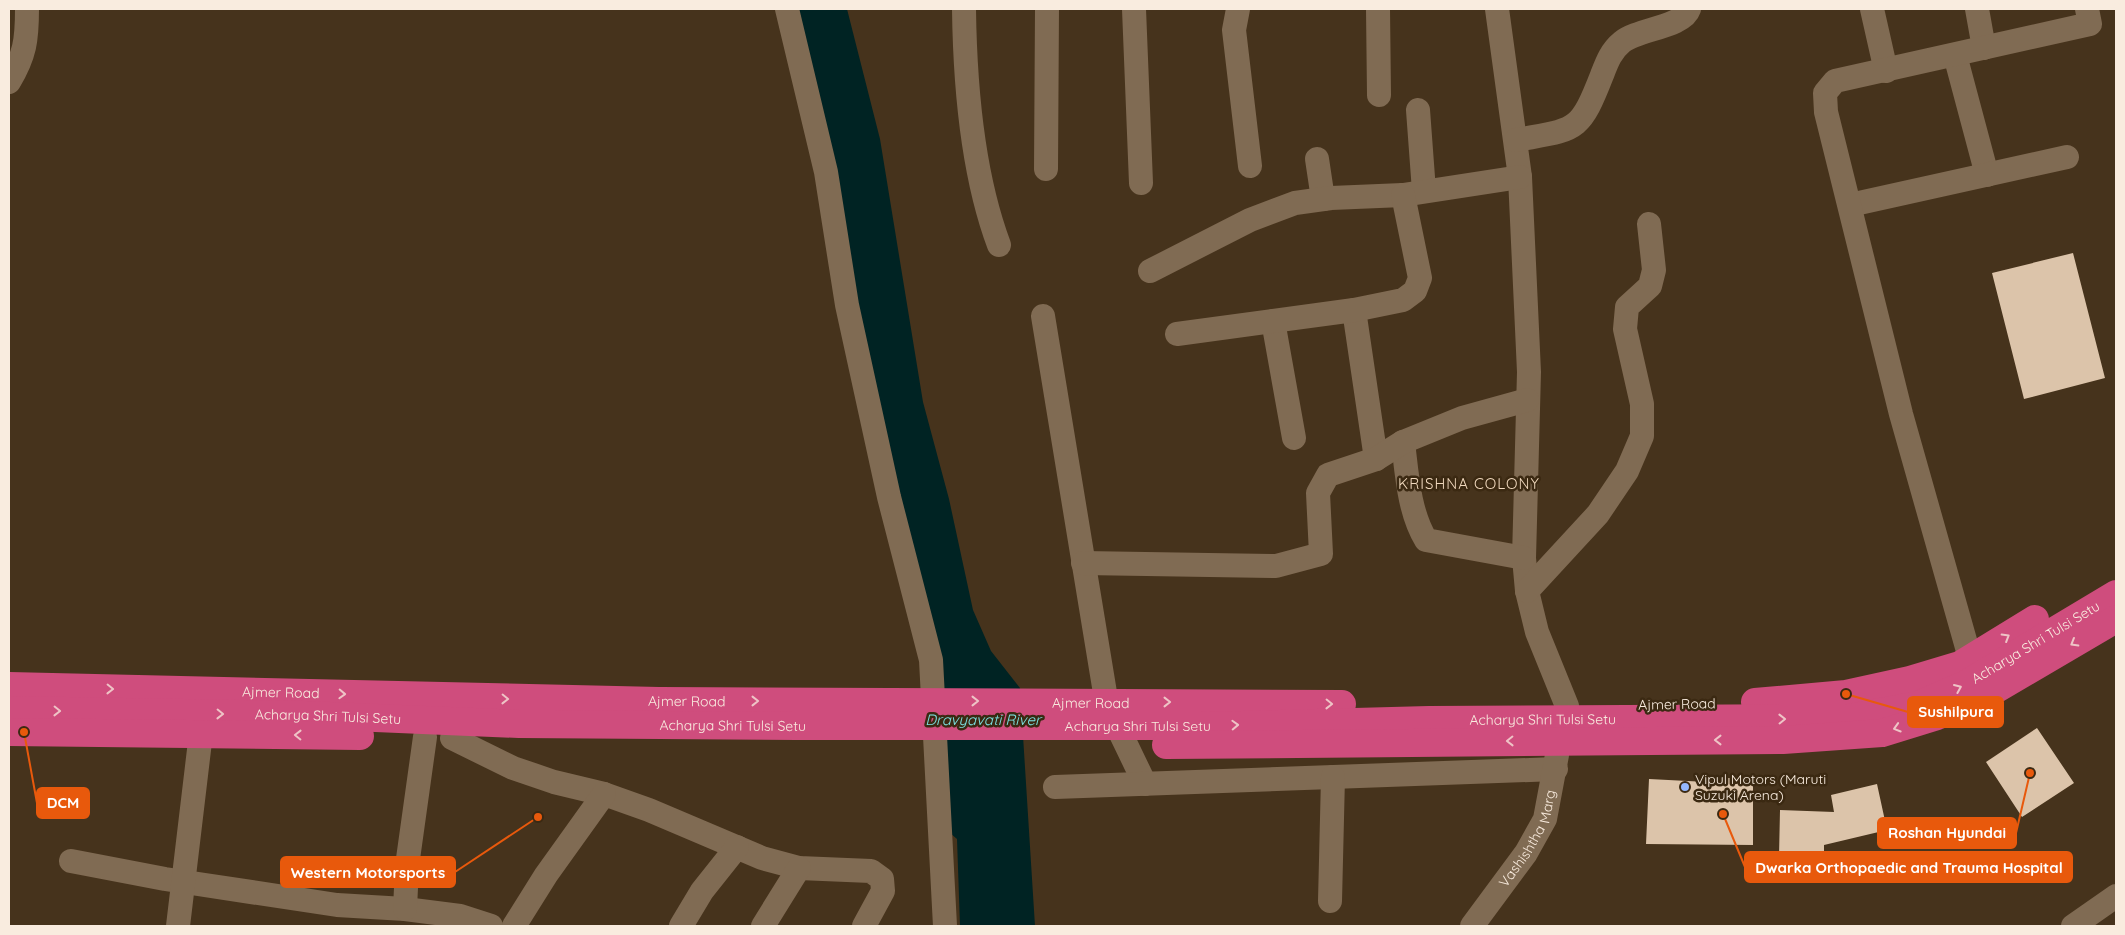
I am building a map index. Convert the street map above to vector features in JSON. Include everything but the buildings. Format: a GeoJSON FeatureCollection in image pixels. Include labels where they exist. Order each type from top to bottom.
{"type":"FeatureCollection","features":[{"type":"Feature","properties":{"kind":"highway","name":"Ajmer Road"},"geometry":{"type":"LineString","coordinates":[[9,686],[502,699],[1567,706],[1770,702],[1846,694],[1910,680],[1960,665],[2116,574]]}},
{"type":"Feature","properties":{"kind":"highway","name":"Acharya Shri Tulsi Setu"},"geometry":{"type":"LineString","coordinates":[[9,710],[305,715],[519,724],[798,726],[1201,726],[1429,720],[1848,718],[1918,705],[1966,684],[2116,594]]}},
{"type":"Feature","properties":{"kind":"highway"},"geometry":{"type":"LineString","coordinates":[[9,732],[1135,745],[1558,740],[1783,740],[1882,733],[1937,716],[1978,700],[2116,619]]}},
{"type":"Feature","properties":{"kind":"street"},"geometry":{"type":"LineString","coordinates":[[9,82],[21,62],[27,30],[26,9]]}},
{"type":"Feature","properties":{"kind":"street"},"geometry":{"type":"LineString","coordinates":[[787,9],[826,172],[847,306],[889,497],[931,660],[946,926]]}},
{"type":"Feature","properties":{"kind":"street"},"geometry":{"type":"LineString","coordinates":[[964,9],[969,95],[976,147],[989,218],[999,245]]}},
{"type":"Feature","properties":{"kind":"street"},"geometry":{"type":"LineString","coordinates":[[1046,169],[1047,9]]}},
{"type":"Feature","properties":{"kind":"street"},"geometry":{"type":"LineString","coordinates":[[1134,9],[1140,184]]}},
{"type":"Feature","properties":{"kind":"street"},"geometry":{"type":"LineString","coordinates":[[1238,9],[1234,30],[1250,166]]}},
{"type":"Feature","properties":{"kind":"street"},"geometry":{"type":"LineString","coordinates":[[1378,9],[1379,96]]}},
{"type":"Feature","properties":{"kind":"street"},"geometry":{"type":"LineString","coordinates":[[1498,9],[1520,176],[1528,372],[1524,558],[1527,591],[1537,632],[1567,706]]}},
{"type":"Feature","properties":{"kind":"street"},"geometry":{"type":"LineString","coordinates":[[1516,140],[1559,132],[1577,125],[1589,109],[1611,53],[1623,42],[1640,32],[1674,22],[1687,13],[1689,9]]}},
{"type":"Feature","properties":{"kind":"street"},"geometry":{"type":"LineString","coordinates":[[1872,9],[1886,71]]}},
{"type":"Feature","properties":{"kind":"street"},"geometry":{"type":"LineString","coordinates":[[1976,9],[1984,48]]}},
{"type":"Feature","properties":{"kind":"street"},"geometry":{"type":"LineString","coordinates":[[1970,658],[1901,414],[1826,112],[1825,93],[1835,81],[2090,24],[2087,9]]}},
{"type":"Feature","properties":{"kind":"street"},"geometry":{"type":"LineString","coordinates":[[1955,55],[1987,175]]}},
{"type":"Feature","properties":{"kind":"street"},"geometry":{"type":"LineString","coordinates":[[1177,334],[1354,310],[1403,300],[1415,291],[1420,278],[1413,193],[1418,110]]}},
{"type":"Feature","properties":{"kind":"street"},"geometry":{"type":"LineString","coordinates":[[1850,205],[2067,157]]}},
{"type":"Feature","properties":{"kind":"street"},"geometry":{"type":"LineString","coordinates":[[1317,159],[1323,199]]}},
{"type":"Feature","properties":{"kind":"street"},"geometry":{"type":"LineString","coordinates":[[1150,271],[1250,220],[1295,203],[1323,199],[1413,193],[1520,176]]}},
{"type":"Feature","properties":{"kind":"street"},"geometry":{"type":"LineString","coordinates":[[1527,591],[1598,514],[1627,472],[1642,436],[1642,404],[1625,330],[1627,307],[1650,286],[1654,270],[1649,224]]}},
{"type":"Feature","properties":{"kind":"street"},"geometry":{"type":"LineString","coordinates":[[1354,310],[1376,459]]}},
{"type":"Feature","properties":{"kind":"street"},"geometry":{"type":"LineString","coordinates":[[1043,316],[1107,706],[1146,784]]}},
{"type":"Feature","properties":{"kind":"street"},"geometry":{"type":"LineString","coordinates":[[1272,321],[1294,438]]}},
{"type":"Feature","properties":{"kind":"street"},"geometry":{"type":"LineString","coordinates":[[1083,563],[1276,566],[1321,554],[1318,493],[1328,475],[1376,459],[1403,442],[1462,418],[1528,400]]}},
{"type":"Feature","properties":{"kind":"street"},"geometry":{"type":"LineString","coordinates":[[1403,442],[1411,498],[1420,531],[1426,540],[1524,558]]}},
{"type":"Feature","properties":{"kind":"street"},"geometry":{"type":"LineString","coordinates":[[178,926],[201,733]]}},
{"type":"Feature","properties":{"kind":"street"},"geometry":{"type":"LineString","coordinates":[[405,909],[407,866],[438,738],[554,782],[604,794],[650,810],[762,858],[799,868],[872,871],[882,879],[883,891],[864,926]]}},
{"type":"Feature","properties":{"kind":"street","name":"Vashishtha Marg"},"geometry":{"type":"LineString","coordinates":[[1472,926],[1526,853],[1545,819],[1556,769],[1558,740]]}},
{"type":"Feature","properties":{"kind":"street"},"geometry":{"type":"LineString","coordinates":[[1055,787],[1556,769]]}},
{"type":"Feature","properties":{"kind":"street"},"geometry":{"type":"LineString","coordinates":[[1330,901],[1333,777]]}},
{"type":"Feature","properties":{"kind":"street"},"geometry":{"type":"LineString","coordinates":[[514,926],[546,875],[604,794]]}},
{"type":"Feature","properties":{"kind":"street"},"geometry":{"type":"LineString","coordinates":[[681,926],[702,892],[737,848]]}},
{"type":"Feature","properties":{"kind":"street"},"geometry":{"type":"LineString","coordinates":[[71,861],[182,882],[336,905],[405,909],[460,916],[491,926]]}},
{"type":"Feature","properties":{"kind":"street"},"geometry":{"type":"LineString","coordinates":[[763,926],[799,868]]}},
{"type":"Feature","properties":{"kind":"street"},"geometry":{"type":"LineString","coordinates":[[2073,926],[2116,896]]}},
{"type":"Feature","properties":{"kind":"water","name":"Dravyavati River"},"geometry":{"type":"Polygon","coordinates":[[[799,9],[847,9],[880,139],[923,402],[949,499],[973,610],[991,651],[1020,688],[1035,926],[960,926],[957,839],[950,833],[882,432],[799,9]]]}},
{"type":"Feature","properties":{"kind":"place","name":"Sushilpura"},"geometry":{"type":"Point","coordinates":[1846,694]}},
{"type":"Feature","properties":{"kind":"place","name":"DCM"},"geometry":{"type":"Point","coordinates":[24,732]}},
{"type":"Feature","properties":{"kind":"place","name":"Roshan Hyundai"},"geometry":{"type":"Point","coordinates":[2030,773]}},
{"type":"Feature","properties":{"kind":"place","name":"Vipul Motors (Maruti Suzuki Arena)"},"geometry":{"type":"Point","coordinates":[1685,787]}},
{"type":"Feature","properties":{"kind":"place","name":"Dwarka Orthopaedic and Trauma Hospital"},"geometry":{"type":"Point","coordinates":[1723,814]}},
{"type":"Feature","properties":{"kind":"place","name":"Western Motorsports"},"geometry":{"type":"Point","coordinates":[538,817]}},
{"type":"Feature","properties":{"kind":"district","name":"KRISHNA COLONY"},"geometry":{"type":"Point","coordinates":[1469,483]}}]}
